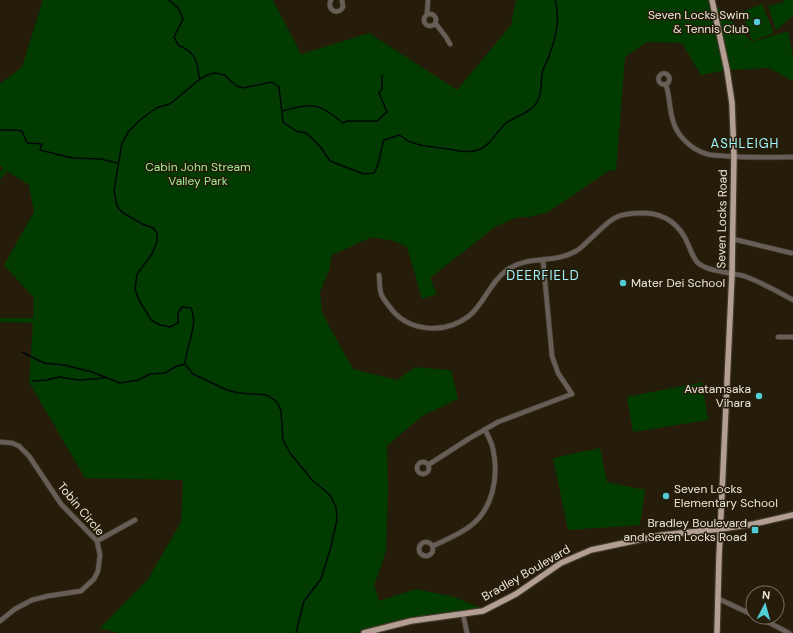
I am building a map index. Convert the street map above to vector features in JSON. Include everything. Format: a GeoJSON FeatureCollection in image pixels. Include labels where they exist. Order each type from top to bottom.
{"type":"FeatureCollection","features":[{"type":"Feature","properties":{"kind":"main road","name":"Seven Locks Road"},"geometry":{"type":"LineString","coordinates":[[712,0],[727,70],[734,121],[732,274],[717,633]]}},
{"type":"Feature","properties":{"kind":"main road","name":"Bradley Boulevard"},"geometry":{"type":"LineString","coordinates":[[364,633],[411,621],[483,611],[516,594],[562,563],[591,550],[662,535],[754,524],[793,515]]}},
{"type":"Feature","properties":{"kind":"street"},"geometry":{"type":"LineString","coordinates":[[331,0],[330,8],[337,12],[344,6],[342,0]]}},
{"type":"Feature","properties":{"kind":"street"},"geometry":{"type":"LineString","coordinates":[[428,0],[427,14],[424,19],[425,24],[431,27],[436,24]]}},
{"type":"Feature","properties":{"kind":"street"},"geometry":{"type":"LineString","coordinates":[[427,14],[435,16],[436,24],[450,44]]}},
{"type":"Feature","properties":{"kind":"street"},"geometry":{"type":"LineString","coordinates":[[666,84],[669,93],[673,122],[678,132],[686,142],[696,149],[707,154],[734,157],[793,157]]}},
{"type":"Feature","properties":{"kind":"street"},"geometry":{"type":"LineString","coordinates":[[379,275],[381,295],[392,310],[405,322],[420,328],[439,329],[458,323],[474,311],[496,280],[506,270],[524,262],[543,260],[576,252],[615,218],[634,213],[647,213],[668,219],[677,225],[684,235],[693,255],[698,262],[708,269],[725,271],[760,282],[793,300]]}},
{"type":"Feature","properties":{"kind":"street"},"geometry":{"type":"LineString","coordinates":[[733,238],[791,252]]}},
{"type":"Feature","properties":{"kind":"street"},"geometry":{"type":"LineString","coordinates":[[428,465],[498,422],[572,394],[558,372],[552,356],[543,260]]}},
{"type":"Feature","properties":{"kind":"street"},"geometry":{"type":"LineString","coordinates":[[778,336],[793,337]]}},
{"type":"Feature","properties":{"kind":"street"},"geometry":{"type":"LineString","coordinates":[[433,546],[456,535],[470,526],[480,515],[491,497],[495,482],[496,466],[493,448],[485,430]]}},
{"type":"Feature","properties":{"kind":"street","name":"Tobin Circle"},"geometry":{"type":"LineString","coordinates":[[0,442],[12,443],[19,446],[29,456],[61,504],[97,542],[100,555],[98,571],[91,583],[81,591],[32,600],[15,609],[0,621]]}},
{"type":"Feature","properties":{"kind":"street"},"geometry":{"type":"LineString","coordinates":[[97,542],[135,520]]}},
{"type":"Feature","properties":{"kind":"street"},"geometry":{"type":"LineString","coordinates":[[719,600],[745,611]]}},
{"type":"Feature","properties":{"kind":"street"},"geometry":{"type":"LineString","coordinates":[[463,614],[467,633]]}},
{"type":"Feature","properties":{"kind":"street"},"geometry":{"type":"LineString","coordinates":[[774,625],[790,633]]}},
{"type":"Feature","properties":{"kind":"green space","name":"Cabin John Stream Valley Park"},"geometry":{"type":"Polygon","coordinates":[[[43,0],[273,0],[301,54],[369,33],[457,90],[511,25],[516,0],[712,0],[752,42],[788,31],[793,57],[793,81],[769,68],[727,70],[701,75],[682,43],[647,42],[625,57],[616,171],[610,170],[548,212],[529,217],[518,217],[495,227],[430,278],[437,294],[422,299],[407,247],[394,241],[372,237],[332,255],[329,270],[320,292],[322,313],[353,369],[397,380],[415,367],[451,370],[458,399],[422,416],[387,446],[388,490],[386,552],[374,585],[379,601],[417,589],[454,597],[481,608],[410,619],[357,633],[118,633],[100,628],[148,579],[181,522],[183,480],[85,478],[29,382],[33,323],[0,322],[0,318],[33,318],[34,298],[4,265],[34,212],[29,185],[7,171],[0,180],[0,172],[3,168],[0,165],[0,84],[22,67],[43,0]]]}},
{"type":"Feature","properties":{"kind":"green space"},"geometry":{"type":"Polygon","coordinates":[[[783,0],[793,0],[793,16],[776,30],[768,6],[784,2],[783,0]]]}},
{"type":"Feature","properties":{"kind":"green space","name":"Seven Locks Swim & Tennis Club"},"geometry":{"type":"Polygon","coordinates":[[[762,4],[774,33],[752,41],[742,12],[762,4]]]}},
{"type":"Feature","properties":{"kind":"green space"},"geometry":{"type":"Polygon","coordinates":[[[702,382],[708,420],[633,432],[627,397],[702,382]]]}},
{"type":"Feature","properties":{"kind":"green space"},"geometry":{"type":"Polygon","coordinates":[[[600,448],[607,482],[645,490],[640,525],[568,530],[553,458],[600,448]]]}},
{"type":"Feature","properties":{"kind":"waterway"},"geometry":{"type":"LineString","coordinates":[[169,0],[178,8],[183,19],[174,37],[178,45],[192,54],[198,67],[199,78]]}},
{"type":"Feature","properties":{"kind":"waterway"},"geometry":{"type":"LineString","coordinates":[[296,633],[304,601],[321,579],[337,520],[336,507],[330,495],[312,480],[290,453],[283,440],[281,411],[277,402],[267,395],[238,393],[227,390],[193,374],[185,364],[194,321],[191,308],[182,307],[178,313],[178,323],[170,327],[160,325],[151,320],[139,300],[135,289],[137,274],[152,254],[157,242],[157,233],[153,228],[142,224],[122,212],[117,206],[114,190],[122,143],[129,131],[140,120],[156,108],[170,104],[200,79],[215,73],[224,75],[237,86],[243,88],[272,82],[279,87],[283,122],[296,131],[306,133],[319,145],[330,161],[364,174],[374,173],[376,170],[384,140],[400,135],[408,141],[424,146],[464,151],[478,150],[486,146],[506,123],[528,111],[538,100],[540,96],[544,66],[548,60],[556,35],[558,14],[555,0]]}},
{"type":"Feature","properties":{"kind":"waterway"},"geometry":{"type":"LineString","coordinates":[[282,111],[301,106],[315,106],[328,111],[343,123],[348,121],[377,121],[387,112],[379,93],[382,89],[382,75]]}},
{"type":"Feature","properties":{"kind":"waterway"},"geometry":{"type":"LineString","coordinates":[[0,130],[22,131],[27,143],[42,144],[40,150],[72,158],[101,159],[118,163]]}},
{"type":"Feature","properties":{"kind":"waterway"},"geometry":{"type":"LineString","coordinates":[[22,352],[44,363],[64,365],[92,372],[120,383],[138,380],[150,374],[165,373],[177,366],[185,364]]}},
{"type":"Feature","properties":{"kind":"waterway"},"geometry":{"type":"LineString","coordinates":[[32,381],[47,380],[59,377],[79,380],[105,378]]}},
{"type":"Feature","properties":{"kind":"place","name":"Seven Locks Swim & Tennis Club"},"geometry":{"type":"Point","coordinates":[757,22]}},
{"type":"Feature","properties":{"kind":"place","name":"Mater Dei School"},"geometry":{"type":"Point","coordinates":[623,283]}},
{"type":"Feature","properties":{"kind":"place","name":"Avatamsaka Vihara"},"geometry":{"type":"Point","coordinates":[759,396]}},
{"type":"Feature","properties":{"kind":"place","name":"Seven Locks Elementary School"},"geometry":{"type":"Point","coordinates":[666,496]}},
{"type":"Feature","properties":{"kind":"place","name":"Bradley Boulevard and Seven Locks Road"},"geometry":{"type":"Point","coordinates":[755,530]}},
{"type":"Feature","properties":{"kind":"district","name":"ASHLEIGH"},"geometry":{"type":"Point","coordinates":[745,143]}},
{"type":"Feature","properties":{"kind":"district","name":"DEERFIELD"},"geometry":{"type":"Point","coordinates":[543,275]}}]}
